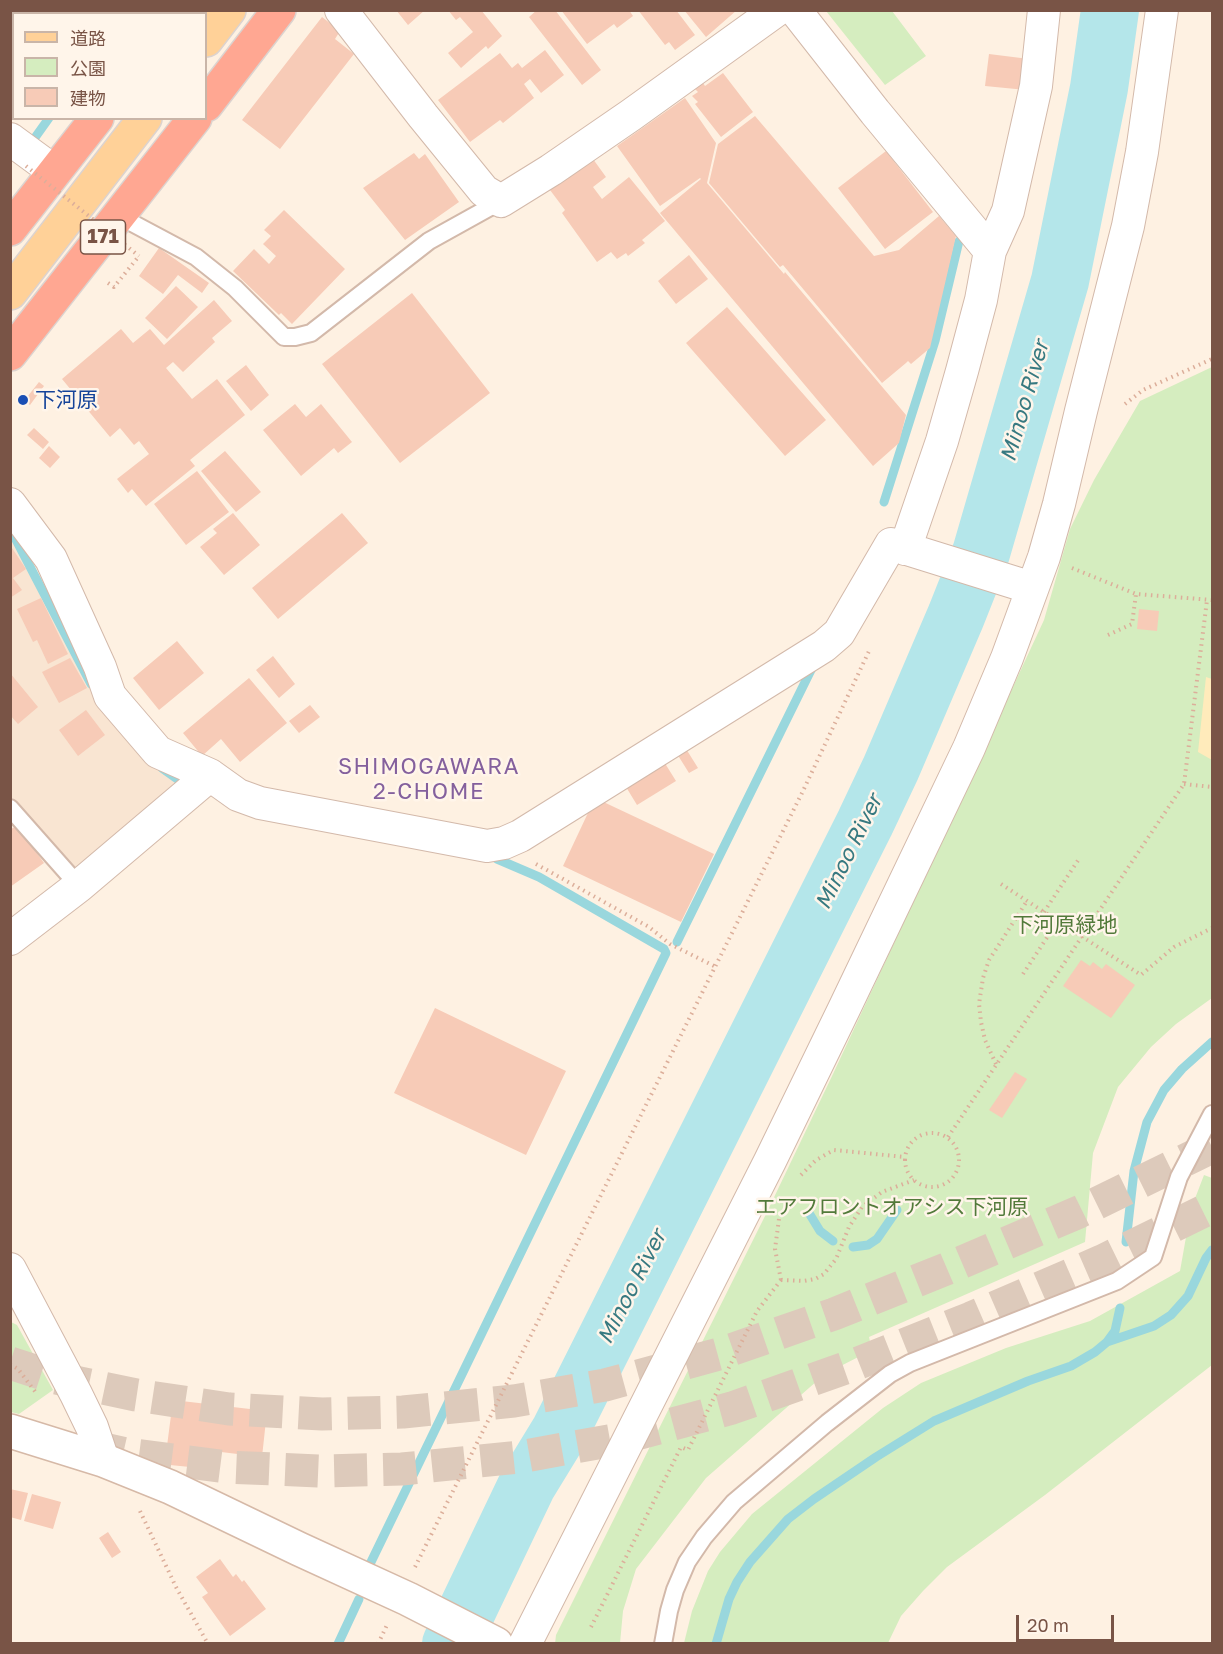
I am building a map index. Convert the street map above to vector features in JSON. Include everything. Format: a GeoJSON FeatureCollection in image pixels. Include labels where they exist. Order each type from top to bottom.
{"type":"FeatureCollection","features":[{"type":"Feature","properties":{"kind":"highway"},"geometry":{"type":"LineString","coordinates":[[207,104],[279,10]]}},
{"type":"Feature","properties":{"kind":"highway"},"geometry":{"type":"LineString","coordinates":[[10,230],[41,169],[95,120]]}},
{"type":"Feature","properties":{"kind":"highway","name":"171"},"geometry":{"type":"LineString","coordinates":[[10,354],[193,120]]}},
{"type":"Feature","properties":{"kind":"main road"},"geometry":{"type":"LineString","coordinates":[[207,39],[229,10]]}},
{"type":"Feature","properties":{"kind":"main road"},"geometry":{"type":"LineString","coordinates":[[10,293],[143,120]]}},
{"type":"Feature","properties":{"kind":"street"},"geometry":{"type":"LineString","coordinates":[[341,10],[484,191],[501,201],[631,115],[777,10]]}},
{"type":"Feature","properties":{"kind":"street"},"geometry":{"type":"LineString","coordinates":[[795,10],[875,112],[990,251]]}},
{"type":"Feature","properties":{"kind":"street"},"geometry":{"type":"LineString","coordinates":[[910,550],[981,300],[990,251],[1008,211],[1036,86],[1044,10]]}},
{"type":"Feature","properties":{"kind":"street"},"geometry":{"type":"LineString","coordinates":[[525,1644],[770,1161],[969,748],[1007,658],[1024,585],[1044,557],[1059,504],[1128,226],[1143,152],[1162,10]]}},
{"type":"Feature","properties":{"kind":"street"},"geometry":{"type":"LineString","coordinates":[[10,139],[41,169]]}},
{"type":"Feature","properties":{"kind":"street"},"geometry":{"type":"LineString","coordinates":[[10,504],[51,559],[100,667],[110,696],[158,752],[210,775],[238,795],[260,803],[487,846],[504,843],[520,836],[824,646],[839,633],[891,544],[1024,585]]}},
{"type":"Feature","properties":{"kind":"street"},"geometry":{"type":"LineString","coordinates":[[10,939],[79,886],[210,775]]}},
{"type":"Feature","properties":{"kind":"street"},"geometry":{"type":"LineString","coordinates":[[10,1269],[111,1463]]}},
{"type":"Feature","properties":{"kind":"street"},"geometry":{"type":"LineString","coordinates":[[10,1431],[111,1463],[170,1487],[404,1597],[496,1644]]}},
{"type":"Feature","properties":{"kind":"lane"},"geometry":{"type":"LineString","coordinates":[[119,216],[196,257],[236,288],[284,337],[295,337],[310,333],[429,241],[501,201]]}},
{"type":"Feature","properties":{"kind":"lane"},"geometry":{"type":"LineString","coordinates":[[10,808],[79,886]]}},
{"type":"Feature","properties":{"kind":"lane"},"geometry":{"type":"LineString","coordinates":[[663,1644],[675,1590],[687,1562],[704,1537],[734,1502],[826,1423],[890,1374],[910,1363],[1117,1281],[1153,1257],[1179,1177],[1212,1114]]}},
{"type":"Feature","properties":{"kind":"path"},"geometry":{"type":"LineString","coordinates":[[41,169],[139,256],[114,287],[107,282],[114,274]]}},
{"type":"Feature","properties":{"kind":"path"},"geometry":{"type":"LineString","coordinates":[[1125,404],[1143,390],[1212,359]]}},
{"type":"Feature","properties":{"kind":"path"},"geometry":{"type":"LineString","coordinates":[[948,1137],[1185,784],[1210,600],[1136,594],[1044,557]]}},
{"type":"Feature","properties":{"kind":"path"},"geometry":{"type":"LineString","coordinates":[[1108,635],[1132,624],[1136,594]]}},
{"type":"Feature","properties":{"kind":"path"},"geometry":{"type":"LineString","coordinates":[[378,1644],[404,1597],[802,793],[873,642]]}},
{"type":"Feature","properties":{"kind":"path"},"geometry":{"type":"LineString","coordinates":[[1185,784],[1212,787]]}},
{"type":"Feature","properties":{"kind":"path"},"geometry":{"type":"LineString","coordinates":[[487,846],[510,852],[547,868],[649,927],[670,944],[716,967]]}},
{"type":"Feature","properties":{"kind":"path"},"geometry":{"type":"LineString","coordinates":[[1044,912],[1079,859]]}},
{"type":"Feature","properties":{"kind":"path"},"geometry":{"type":"LineString","coordinates":[[1001,884],[1141,975],[1174,947],[1212,928]]}},
{"type":"Feature","properties":{"kind":"path"},"geometry":{"type":"LineString","coordinates":[[996,1064],[985,1040],[981,1022],[980,1004],[983,978],[989,960],[1027,901]]}},
{"type":"Feature","properties":{"kind":"path"},"geometry":{"type":"LineString","coordinates":[[1023,974],[1058,921]]}},
{"type":"Feature","properties":{"kind":"path"},"geometry":{"type":"LineString","coordinates":[[931,1132],[948,1137],[953,1142],[959,1154],[959,1166],[949,1182],[937,1187],[925,1186],[914,1180],[906,1169],[905,1157],[909,1144],[919,1136],[931,1132]]}},
{"type":"Feature","properties":{"kind":"path"},"geometry":{"type":"LineString","coordinates":[[801,1175],[816,1160],[834,1150],[905,1157]]}},
{"type":"Feature","properties":{"kind":"path"},"geometry":{"type":"LineString","coordinates":[[781,1280],[804,1281],[824,1274],[836,1259],[849,1227],[862,1207],[882,1192],[914,1180]]}},
{"type":"Feature","properties":{"kind":"path"},"geometry":{"type":"LineString","coordinates":[[591,1627],[681,1447],[688,1450],[757,1311],[781,1280],[775,1249],[777,1228],[782,1212]]}},
{"type":"Feature","properties":{"kind":"path"},"geometry":{"type":"LineString","coordinates":[[10,1364],[18,1369],[38,1395]]}},
{"type":"Feature","properties":{"kind":"path"},"geometry":{"type":"LineString","coordinates":[[111,1463],[208,1644]]}},
{"type":"Feature","properties":{"kind":"shaded area"},"geometry":{"type":"Polygon","coordinates":[[[10,534],[94,695],[153,766],[179,785],[80,876],[11,797],[10,534]]]}},
{"type":"Feature","properties":{"kind":"green space"},"geometry":{"type":"Polygon","coordinates":[[[826,11],[892,11],[926,56],[885,85],[826,11]]]}},
{"type":"Feature","properties":{"kind":"green space","name":"下河原緑地"},"geometry":{"type":"Polygon","coordinates":[[[1212,367],[1212,998],[1176,1024],[1151,1047],[1118,1087],[1093,1153],[1085,1242],[869,1337],[872,1350],[825,1374],[706,1478],[636,1569],[623,1611],[620,1643],[555,1644],[556,1635],[767,1212],[833,1074],[1044,620],[1070,529],[1094,480],[1140,401],[1212,367]]]}},
{"type":"Feature","properties":{"kind":"green space"},"geometry":{"type":"Polygon","coordinates":[[[1204,1175],[1212,1178],[1212,1365],[1045,1495],[947,1567],[901,1616],[888,1643],[684,1643],[692,1611],[708,1571],[720,1552],[752,1514],[883,1408],[921,1383],[1006,1348],[1090,1321],[1180,1271],[1191,1209],[1204,1175]]]}},
{"type":"Feature","properties":{"kind":"green space"},"geometry":{"type":"Polygon","coordinates":[[[11,1322],[17,1325],[53,1390],[19,1414],[11,1412],[11,1322]]]}},
{"type":"Feature","properties":{"kind":"sand"},"geometry":{"type":"Polygon","coordinates":[[[1206,677],[1212,679],[1212,760],[1198,752],[1206,677]]]}},
{"type":"Feature","properties":{"kind":"building"},"geometry":{"type":"Polygon","coordinates":[[[396,10],[425,10],[408,25],[396,10]]]}},
{"type":"Feature","properties":{"kind":"building"},"geometry":{"type":"Polygon","coordinates":[[[448,10],[481,10],[502,36],[488,49],[486,46],[461,68],[448,53],[473,32],[460,17],[456,20],[448,10]]]}},
{"type":"Feature","properties":{"kind":"building"},"geometry":{"type":"Polygon","coordinates":[[[537,10],[555,10],[601,70],[582,85],[529,17],[537,10]]]}},
{"type":"Feature","properties":{"kind":"building"},"geometry":{"type":"Polygon","coordinates":[[[561,10],[629,10],[633,16],[617,28],[614,24],[587,44],[561,10]]]}},
{"type":"Feature","properties":{"kind":"building"},"geometry":{"type":"Polygon","coordinates":[[[638,10],[676,10],[695,35],[675,50],[669,42],[665,45],[638,10]]]}},
{"type":"Feature","properties":{"kind":"building"},"geometry":{"type":"Polygon","coordinates":[[[684,10],[737,10],[706,37],[684,10]]]}},
{"type":"Feature","properties":{"kind":"building"},"geometry":{"type":"Polygon","coordinates":[[[322,17],[340,31],[335,39],[354,54],[280,149],[242,120],[322,17]]]}},
{"type":"Feature","properties":{"kind":"building"},"geometry":{"type":"Polygon","coordinates":[[[545,50],[564,75],[541,93],[530,79],[524,84],[534,98],[503,123],[500,120],[470,142],[438,100],[500,53],[512,68],[518,63],[522,68],[545,50]]]}},
{"type":"Feature","properties":{"kind":"building"},"geometry":{"type":"Polygon","coordinates":[[[989,54],[1029,59],[1026,90],[985,86],[989,54]]]}},
{"type":"Feature","properties":{"kind":"building"},"geometry":{"type":"Polygon","coordinates":[[[723,73],[753,112],[721,137],[695,104],[698,102],[692,96],[698,92],[695,89],[703,83],[705,86],[723,73]]]}},
{"type":"Feature","properties":{"kind":"building"},"geometry":{"type":"Polygon","coordinates":[[[685,98],[716,143],[707,183],[906,415],[899,443],[873,466],[660,213],[701,179],[660,206],[617,146],[685,98]]]}},
{"type":"Feature","properties":{"kind":"building"},"geometry":{"type":"Polygon","coordinates":[[[755,116],[874,256],[899,250],[939,216],[956,236],[930,348],[911,364],[908,361],[882,383],[783,265],[780,267],[709,183],[718,144],[755,116]]]}},
{"type":"Feature","properties":{"kind":"building"},"geometry":{"type":"Polygon","coordinates":[[[886,151],[933,212],[885,249],[838,188],[886,151]]]}},
{"type":"Feature","properties":{"kind":"building"},"geometry":{"type":"Polygon","coordinates":[[[414,153],[419,159],[425,154],[459,202],[405,240],[363,188],[414,153]]]}},
{"type":"Feature","properties":{"kind":"building"},"geometry":{"type":"Polygon","coordinates":[[[593,159],[606,177],[593,187],[602,199],[629,177],[665,221],[642,240],[645,243],[628,256],[626,253],[617,259],[611,252],[597,262],[562,213],[565,210],[550,190],[593,159]]]}},
{"type":"Feature","properties":{"kind":"building"},"geometry":{"type":"Polygon","coordinates":[[[284,210],[345,269],[292,324],[281,313],[279,315],[233,271],[254,249],[269,264],[276,256],[263,244],[271,236],[264,230],[284,210]]]}},
{"type":"Feature","properties":{"kind":"building"},"geometry":{"type":"Polygon","coordinates":[[[159,248],[209,283],[202,293],[178,275],[163,294],[139,276],[159,248]]]}},
{"type":"Feature","properties":{"kind":"building"},"geometry":{"type":"Polygon","coordinates":[[[689,255],[708,279],[676,304],[658,281],[689,255]]]}},
{"type":"Feature","properties":{"kind":"building"},"geometry":{"type":"Polygon","coordinates":[[[176,286],[198,307],[167,339],[145,318],[176,286]]]}},
{"type":"Feature","properties":{"kind":"building"},"geometry":{"type":"Polygon","coordinates":[[[412,293],[490,393],[400,463],[322,364],[412,293]]]}},
{"type":"Feature","properties":{"kind":"building"},"geometry":{"type":"Polygon","coordinates":[[[214,300],[232,321],[212,338],[215,342],[183,372],[173,362],[166,368],[192,399],[217,379],[245,415],[190,460],[195,466],[146,506],[132,489],[128,493],[117,479],[149,454],[139,441],[134,445],[120,428],[110,437],[62,379],[121,329],[133,343],[150,329],[164,345],[214,300]]]}},
{"type":"Feature","properties":{"kind":"building"},"geometry":{"type":"Polygon","coordinates":[[[727,307],[826,420],[785,456],[686,343],[727,307]]]}},
{"type":"Feature","properties":{"kind":"building"},"geometry":{"type":"Polygon","coordinates":[[[246,365],[269,395],[251,411],[226,381],[246,365]]]}},
{"type":"Feature","properties":{"kind":"building"},"geometry":{"type":"Polygon","coordinates":[[[39,382],[44,386],[30,405],[24,401],[39,382]]]}},
{"type":"Feature","properties":{"kind":"building"},"geometry":{"type":"Polygon","coordinates":[[[295,404],[306,417],[321,404],[352,442],[338,453],[334,448],[301,476],[263,430],[295,404]]]}},
{"type":"Feature","properties":{"kind":"building"},"geometry":{"type":"Polygon","coordinates":[[[34,428],[49,442],[43,449],[27,435],[34,428]]]}},
{"type":"Feature","properties":{"kind":"building"},"geometry":{"type":"Polygon","coordinates":[[[49,446],[60,457],[50,468],[39,458],[49,446]]]}},
{"type":"Feature","properties":{"kind":"building"},"geometry":{"type":"Polygon","coordinates":[[[225,451],[261,492],[236,512],[201,471],[225,451]]]}},
{"type":"Feature","properties":{"kind":"building"},"geometry":{"type":"Polygon","coordinates":[[[197,471],[229,512],[186,545],[154,504],[197,471]]]}},
{"type":"Feature","properties":{"kind":"building"},"geometry":{"type":"Polygon","coordinates":[[[233,513],[260,545],[224,575],[200,547],[217,533],[213,529],[233,513]]]}},
{"type":"Feature","properties":{"kind":"building"},"geometry":{"type":"Polygon","coordinates":[[[342,513],[368,543],[278,619],[252,588],[342,513]]]}},
{"type":"Feature","properties":{"kind":"building"},"geometry":{"type":"Polygon","coordinates":[[[10,545],[26,569],[13,578],[22,590],[10,598],[10,545]]]}},
{"type":"Feature","properties":{"kind":"building"},"geometry":{"type":"Polygon","coordinates":[[[41,598],[68,654],[48,664],[37,640],[33,642],[17,609],[41,598]]]}},
{"type":"Feature","properties":{"kind":"building"},"geometry":{"type":"Polygon","coordinates":[[[1139,609],[1159,611],[1157,631],[1137,629],[1139,609]]]}},
{"type":"Feature","properties":{"kind":"building"},"geometry":{"type":"Polygon","coordinates":[[[177,641],[204,673],[159,710],[133,678],[177,641]]]}},
{"type":"Feature","properties":{"kind":"building"},"geometry":{"type":"Polygon","coordinates":[[[273,656],[295,684],[279,698],[256,670],[273,656]]]}},
{"type":"Feature","properties":{"kind":"building"},"geometry":{"type":"Polygon","coordinates":[[[70,658],[87,688],[59,703],[42,672],[70,658]]]}},
{"type":"Feature","properties":{"kind":"building"},"geometry":{"type":"Polygon","coordinates":[[[10,673],[38,707],[18,724],[10,715],[10,673]]]}},
{"type":"Feature","properties":{"kind":"building"},"geometry":{"type":"Polygon","coordinates":[[[249,678],[287,723],[240,762],[221,739],[202,756],[183,733],[249,678]]]}},
{"type":"Feature","properties":{"kind":"building"},"geometry":{"type":"Polygon","coordinates":[[[310,705],[320,717],[299,733],[289,721],[310,705]]]}},
{"type":"Feature","properties":{"kind":"building"},"geometry":{"type":"Polygon","coordinates":[[[86,710],[105,735],[78,756],[59,730],[86,710]]]}},
{"type":"Feature","properties":{"kind":"building"},"geometry":{"type":"Polygon","coordinates":[[[683,744],[698,768],[689,773],[674,749],[683,744]]]}},
{"type":"Feature","properties":{"kind":"building"},"geometry":{"type":"Polygon","coordinates":[[[661,757],[676,781],[637,805],[623,782],[661,757]]]}},
{"type":"Feature","properties":{"kind":"building"},"geometry":{"type":"Polygon","coordinates":[[[595,798],[714,854],[681,922],[563,866],[595,798]]]}},
{"type":"Feature","properties":{"kind":"building"},"geometry":{"type":"Polygon","coordinates":[[[17,825],[44,863],[10,887],[10,830],[17,825]]]}},
{"type":"Feature","properties":{"kind":"building"},"geometry":{"type":"Polygon","coordinates":[[[1081,960],[1090,966],[1093,962],[1102,969],[1106,964],[1135,985],[1111,1018],[1063,986],[1081,960]]]}},
{"type":"Feature","properties":{"kind":"building"},"geometry":{"type":"Polygon","coordinates":[[[435,1008],[566,1071],[526,1155],[394,1093],[435,1008]]]}},
{"type":"Feature","properties":{"kind":"building"},"geometry":{"type":"Polygon","coordinates":[[[1015,1072],[1027,1079],[1002,1118],[989,1110],[1015,1072]]]}},
{"type":"Feature","properties":{"kind":"building"},"geometry":{"type":"Polygon","coordinates":[[[173,1400],[267,1411],[262,1457],[213,1451],[210,1469],[170,1465],[173,1446],[167,1446],[173,1400]]]}},
{"type":"Feature","properties":{"kind":"building"},"geometry":{"type":"Polygon","coordinates":[[[10,1489],[28,1493],[21,1520],[10,1517],[10,1489]]]}},
{"type":"Feature","properties":{"kind":"building"},"geometry":{"type":"Polygon","coordinates":[[[32,1494],[61,1502],[53,1529],[24,1521],[32,1494]]]}},
{"type":"Feature","properties":{"kind":"building"},"geometry":{"type":"Polygon","coordinates":[[[108,1532],[121,1552],[112,1558],[99,1538],[108,1532]]]}},
{"type":"Feature","properties":{"kind":"building"},"geometry":{"type":"Polygon","coordinates":[[[220,1559],[233,1577],[236,1574],[242,1582],[244,1580],[266,1609],[230,1636],[202,1597],[208,1593],[196,1577],[220,1559]]]}},
{"type":"Feature","properties":{"kind":"waterway","name":"Minoo River"},"geometry":{"type":"LineString","coordinates":[[451,1644],[527,1485],[560,1431],[865,823],[956,616],[981,553],[1060,281],[1099,88],[1110,10]]}},
{"type":"Feature","properties":{"kind":"waterway"},"geometry":{"type":"LineString","coordinates":[[34,139],[48,120]]}},
{"type":"Feature","properties":{"kind":"waterway"},"geometry":{"type":"LineString","coordinates":[[884,502],[935,341],[959,241]]}},
{"type":"Feature","properties":{"kind":"waterway"},"geometry":{"type":"LineString","coordinates":[[13,534],[91,684]]}},
{"type":"Feature","properties":{"kind":"waterway"},"geometry":{"type":"LineString","coordinates":[[677,942],[812,668]]}},
{"type":"Feature","properties":{"kind":"waterway"},"geometry":{"type":"LineString","coordinates":[[162,768],[183,783]]}},
{"type":"Feature","properties":{"kind":"waterway"},"geometry":{"type":"LineString","coordinates":[[371,1562],[666,953],[664,949],[539,877],[497,859]]}},
{"type":"Feature","properties":{"kind":"waterway"},"geometry":{"type":"LineString","coordinates":[[1126,1242],[1134,1171],[1147,1122],[1164,1090],[1182,1069],[1212,1042]]}},
{"type":"Feature","properties":{"kind":"waterway"},"geometry":{"type":"LineString","coordinates":[[853,1247],[868,1245],[877,1239],[897,1210]]}},
{"type":"Feature","properties":{"kind":"waterway"},"geometry":{"type":"LineString","coordinates":[[809,1213],[820,1231],[833,1241]]}},
{"type":"Feature","properties":{"kind":"waterway"},"geometry":{"type":"LineString","coordinates":[[1107,1342],[1154,1326],[1171,1315],[1188,1296],[1212,1250]]}},
{"type":"Feature","properties":{"kind":"waterway"},"geometry":{"type":"LineString","coordinates":[[716,1644],[729,1599],[737,1582],[750,1562],[788,1519],[876,1457],[934,1421],[1028,1381],[1071,1366],[1095,1352],[1115,1331],[1120,1308]]}},
{"type":"Feature","properties":{"kind":"waterway"},"geometry":{"type":"LineString","coordinates":[[338,1644],[359,1599]]}},
{"type":"Feature","properties":{"kind":"tunnel"},"geometry":{"type":"LineString","coordinates":[[10,1363],[56,1378],[136,1395],[229,1409],[322,1414],[403,1412],[514,1401],[605,1385],[719,1354],[834,1314],[1079,1212],[1212,1147]]}},
{"type":"Feature","properties":{"kind":"tunnel"},"geometry":{"type":"LineString","coordinates":[[91,1446],[126,1454],[227,1467],[320,1471],[402,1469],[519,1457],[614,1440],[732,1408],[851,1366],[971,1318],[1102,1261],[1212,1207]]}},
{"type":"Feature","properties":{"kind":"place","name":"下河原"},"geometry":{"type":"Point","coordinates":[23,400]}},
{"type":"Feature","properties":{"kind":"district","name":"SHIMOGAWARA 2-CHOME"},"geometry":{"type":"Point","coordinates":[429,780]}},
{"type":"Feature","properties":{"kind":"park label","name":"エアフロントオアシス下河原"},"geometry":{"type":"Point","coordinates":[892,1207]}}]}
